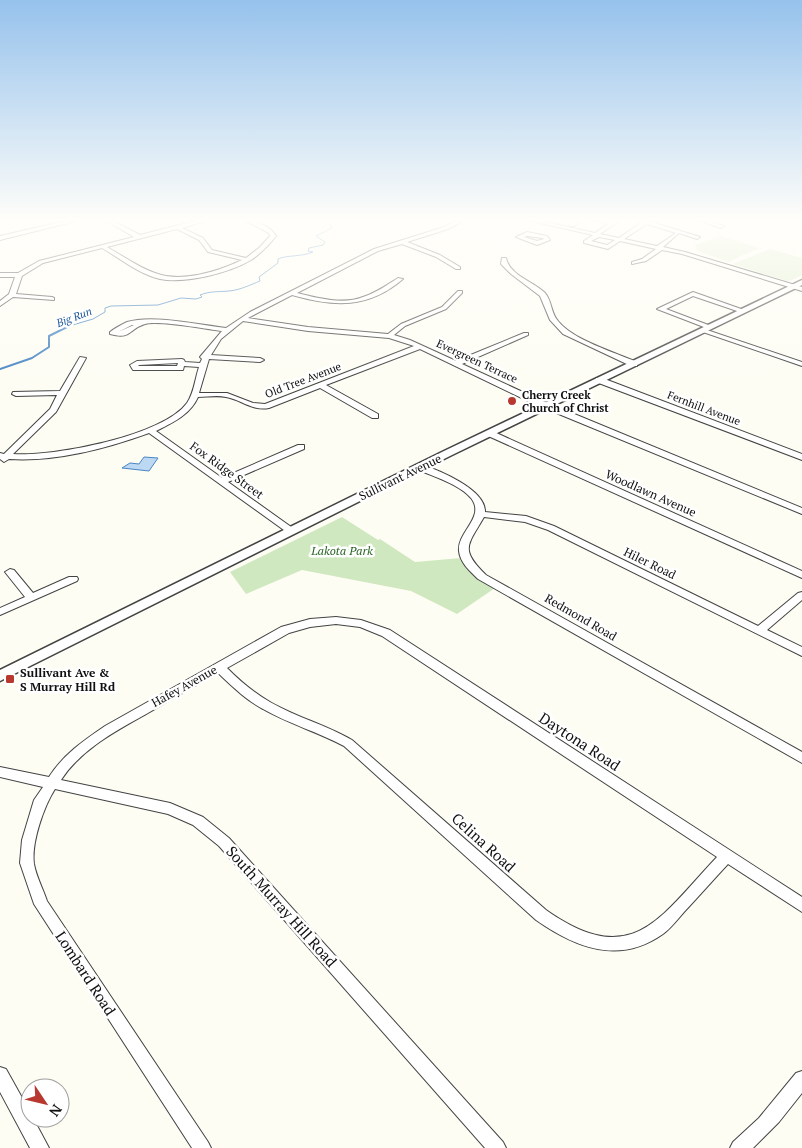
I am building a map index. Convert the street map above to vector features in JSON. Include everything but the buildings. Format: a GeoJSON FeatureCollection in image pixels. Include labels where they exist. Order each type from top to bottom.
{"type":"FeatureCollection","features":[{"type":"Feature","properties":{"kind":"street"},"geometry":{"type":"LineString","coordinates":[[0,274],[19,275],[23,273]]}},
{"type":"Feature","properties":{"kind":"street"},"geometry":{"type":"LineString","coordinates":[[149,273],[155,276],[172,279],[206,273]]}},
{"type":"Feature","properties":{"kind":"street"},"geometry":{"type":"LineString","coordinates":[[2,459],[62,454],[107,444],[149,430],[182,412],[189,406],[194,395],[203,361],[213,344],[227,330],[242,318],[331,273]]}},
{"type":"Feature","properties":{"kind":"street"},"geometry":{"type":"LineString","coordinates":[[513,273],[542,295],[554,320],[565,333],[634,364]]}},
{"type":"Feature","properties":{"kind":"street"},"geometry":{"type":"LineString","coordinates":[[753,273],[799,286]]}},
{"type":"Feature","properties":{"kind":"street"},"geometry":{"type":"LineString","coordinates":[[0,304],[12,295],[19,275]]}},
{"type":"Feature","properties":{"kind":"street"},"geometry":{"type":"LineString","coordinates":[[291,293],[314,299],[353,301],[366,298],[400,279]]}},
{"type":"Feature","properties":{"kind":"street","name":"Sullivant Avenue"},"geometry":{"type":"LineString","coordinates":[[0,676],[546,405],[742,311],[799,286]]}},
{"type":"Feature","properties":{"kind":"street"},"geometry":{"type":"LineString","coordinates":[[389,336],[403,325],[444,308],[460,292]]}},
{"type":"Feature","properties":{"kind":"street"},"geometry":{"type":"LineString","coordinates":[[742,311],[693,294],[660,309],[802,364]]}},
{"type":"Feature","properties":{"kind":"street"},"geometry":{"type":"LineString","coordinates":[[12,295],[52,299]]}},
{"type":"Feature","properties":{"kind":"street","name":"Evergreen Terrace"},"geometry":{"type":"LineString","coordinates":[[242,318],[308,329],[389,336],[419,347],[546,405],[802,511]]}},
{"type":"Feature","properties":{"kind":"street"},"geometry":{"type":"LineString","coordinates":[[142,323],[227,330]]}},
{"type":"Feature","properties":{"kind":"street"},"geometry":{"type":"LineString","coordinates":[[456,364],[526,334]]}},
{"type":"Feature","properties":{"kind":"street","name":"Old Tree Avenue"},"geometry":{"type":"LineString","coordinates":[[194,395],[229,396],[252,407],[259,408],[419,347]]}},
{"type":"Feature","properties":{"kind":"street"},"geometry":{"type":"LineString","coordinates":[[2,459],[53,410],[82,358]]}},
{"type":"Feature","properties":{"kind":"street"},"geometry":{"type":"LineString","coordinates":[[181,364],[182,361],[137,363],[134,365],[136,368],[180,368],[181,364],[203,361],[260,360]]}},
{"type":"Feature","properties":{"kind":"street","name":"Fernhill Avenue"},"geometry":{"type":"LineString","coordinates":[[599,380],[802,457]]}},
{"type":"Feature","properties":{"kind":"street"},"geometry":{"type":"LineString","coordinates":[[320,385],[375,416]]}},
{"type":"Feature","properties":{"kind":"street"},"geometry":{"type":"LineString","coordinates":[[16,394],[63,393]]}},
{"type":"Feature","properties":{"kind":"street","name":"Fox Ridge Street"},"geometry":{"type":"LineString","coordinates":[[149,430],[291,531]]}},
{"type":"Feature","properties":{"kind":"street","name":"Woodlawn Avenue"},"geometry":{"type":"LineString","coordinates":[[489,433],[802,575]]}},
{"type":"Feature","properties":{"kind":"street"},"geometry":{"type":"LineString","coordinates":[[222,481],[301,447]]}},
{"type":"Feature","properties":{"kind":"street"},"geometry":{"type":"LineString","coordinates":[[420,467],[470,493],[480,504],[481,514]]}},
{"type":"Feature","properties":{"kind":"street","name":"Hiler Road"},"geometry":{"type":"LineString","coordinates":[[481,514],[526,519],[552,528],[802,652]]}},
{"type":"Feature","properties":{"kind":"street","name":"Redmond Road"},"geometry":{"type":"LineString","coordinates":[[481,514],[478,522],[466,537],[463,547],[468,563],[482,577],[802,758]]}},
{"type":"Feature","properties":{"kind":"street"},"geometry":{"type":"LineString","coordinates":[[10,572],[32,598]]}},
{"type":"Feature","properties":{"kind":"street"},"geometry":{"type":"LineString","coordinates":[[0,612],[73,579]]}},
{"type":"Feature","properties":{"kind":"street"},"geometry":{"type":"LineString","coordinates":[[759,631],[802,595]]}},
{"type":"Feature","properties":{"kind":"street","name":"Hafey Avenue"},"geometry":{"type":"LineString","coordinates":[[51,784],[60,770],[92,740],[285,630],[309,623],[334,620]]}},
{"type":"Feature","properties":{"kind":"street","name":"Daytona Road"},"geometry":{"type":"LineString","coordinates":[[334,620],[362,623],[386,633],[802,905]]}},
{"type":"Feature","properties":{"kind":"street","name":"Celina Road"},"geometry":{"type":"LineString","coordinates":[[218,667],[250,695],[266,706],[324,729],[348,743],[541,915],[556,926],[583,940],[617,944],[646,936],[665,922],[727,856]]}},
{"type":"Feature","properties":{"kind":"street","name":"South Murray Hill Road"},"geometry":{"type":"LineString","coordinates":[[0,772],[170,809],[198,821],[212,831],[243,863],[497,1148]]}},
{"type":"Feature","properties":{"kind":"street","name":"Lombard Road"},"geometry":{"type":"LineString","coordinates":[[51,784],[36,812],[27,851],[29,874],[36,894],[202,1148]]}},
{"type":"Feature","properties":{"kind":"street"},"geometry":{"type":"LineString","coordinates":[[0,1075],[40,1148]]}},
{"type":"Feature","properties":{"kind":"street"},"geometry":{"type":"LineString","coordinates":[[739,1148],[772,1117],[802,1079]]}},
{"type":"Feature","properties":{"kind":"green space"},"geometry":{"type":"Polygon","coordinates":[[[760,273],[802,273],[802,275],[787,281],[760,273]]]}},
{"type":"Feature","properties":{"kind":"green space","name":"Lakota Park"},"geometry":{"type":"Polygon","coordinates":[[[342,517],[415,562],[461,558],[474,575],[495,588],[457,614],[411,591],[302,570],[246,594],[230,572],[342,517]]]}},
{"type":"Feature","properties":{"kind":"water"},"geometry":{"type":"Polygon","coordinates":[[[144,457],[158,458],[149,471],[122,468],[130,463],[139,464],[144,457]]]}},
{"type":"Feature","properties":{"kind":"waterway","name":"Big Run"},"geometry":{"type":"LineString","coordinates":[[69,326],[93,319],[105,312],[105,308],[111,306],[158,305],[181,298],[196,299],[202,297],[200,295],[211,292],[249,286],[260,281],[259,277],[265,273]]}},
{"type":"Feature","properties":{"kind":"waterway","name":"Big Run"},"geometry":{"type":"LineString","coordinates":[[69,326],[73,324]]}},
{"type":"Feature","properties":{"kind":"waterway","name":"Big Run"},"geometry":{"type":"LineString","coordinates":[[0,369],[32,358],[49,347],[49,336],[69,326]]}},
{"type":"Feature","properties":{"kind":"place","name":"Cherry Creek Church of Christ"},"geometry":{"type":"Point","coordinates":[512,401]}},
{"type":"Feature","properties":{"kind":"place","name":"Sullivant Ave & S Murray Hill Rd"},"geometry":{"type":"Point","coordinates":[10,679]}}]}
